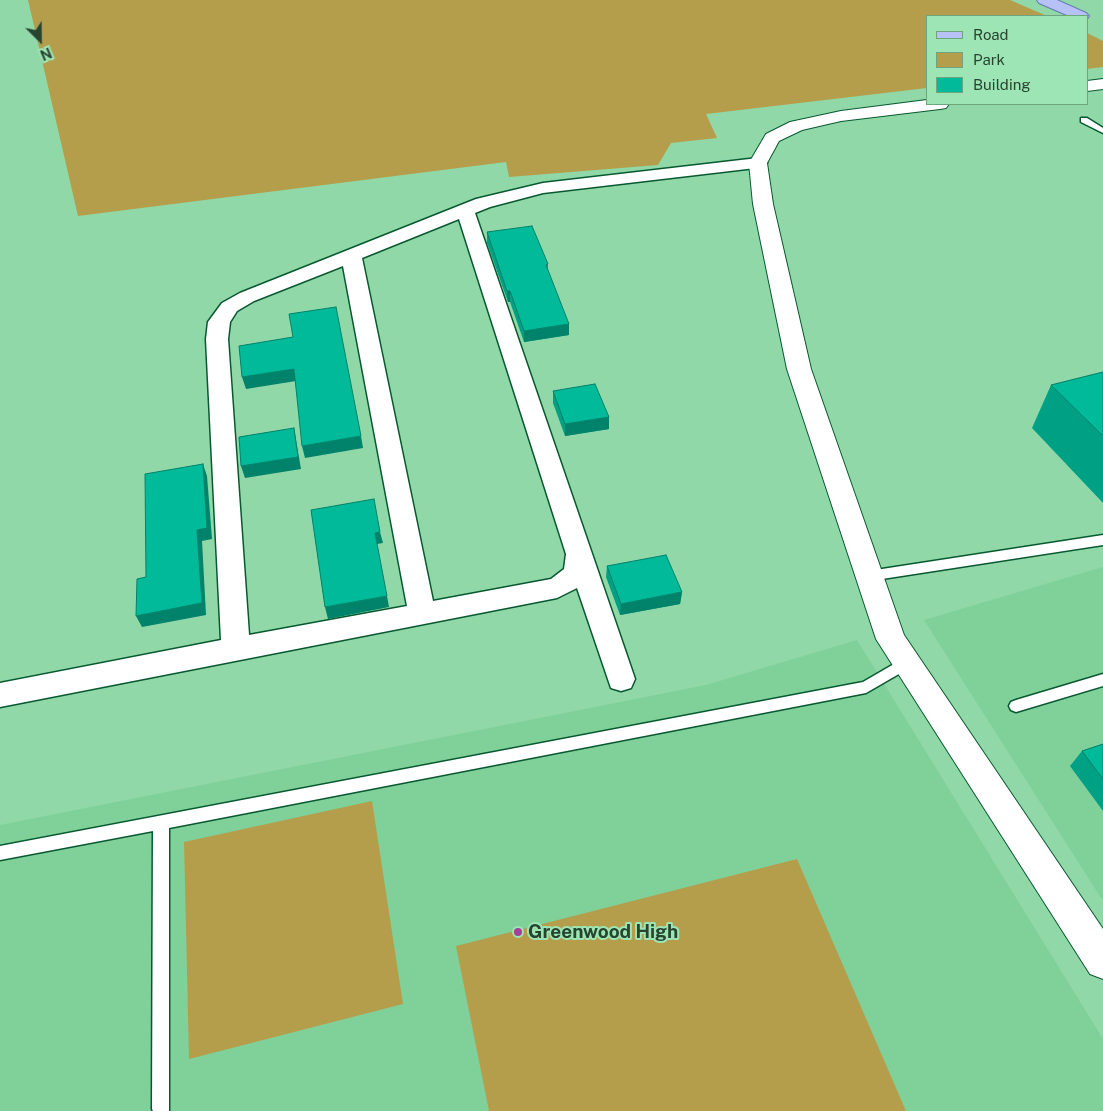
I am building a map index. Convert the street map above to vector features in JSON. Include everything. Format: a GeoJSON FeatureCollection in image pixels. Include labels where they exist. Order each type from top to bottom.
{"type":"FeatureCollection","features":[{"type":"Feature","properties":{"kind":"main road"},"geometry":{"type":"LineString","coordinates":[[1044,0],[1086,15]]}},
{"type":"Feature","properties":{"kind":"main road"},"geometry":{"type":"LineString","coordinates":[[1076,0],[1089,16]]}},
{"type":"Feature","properties":{"kind":"street"},"geometry":{"type":"LineString","coordinates":[[1088,86],[1103,84]]}},
{"type":"Feature","properties":{"kind":"street"},"geometry":{"type":"LineString","coordinates":[[932,105],[841,116],[796,126],[772,138],[758,163],[763,204],[799,369],[891,639],[1103,961]]}},
{"type":"Feature","properties":{"kind":"street"},"geometry":{"type":"LineString","coordinates":[[236,649],[217,339],[218,322],[229,306],[247,297],[483,203],[543,188],[758,163]]}},
{"type":"Feature","properties":{"kind":"street"},"geometry":{"type":"LineString","coordinates":[[465,210],[621,679]]}},
{"type":"Feature","properties":{"kind":"street"},"geometry":{"type":"LineString","coordinates":[[351,256],[422,614]]}},
{"type":"Feature","properties":{"kind":"street"},"geometry":{"type":"LineString","coordinates":[[0,694],[557,588],[577,573],[579,554]]}},
{"type":"Feature","properties":{"kind":"lane"},"geometry":{"type":"LineString","coordinates":[[1084,120],[1103,131]]}},
{"type":"Feature","properties":{"kind":"lane"},"geometry":{"type":"LineString","coordinates":[[870,576],[1103,540]]}},
{"type":"Feature","properties":{"kind":"lane"},"geometry":{"type":"LineString","coordinates":[[0,854],[866,687],[906,663]]}},
{"type":"Feature","properties":{"kind":"lane"},"geometry":{"type":"LineString","coordinates":[[1016,706],[1103,680]]}},
{"type":"Feature","properties":{"kind":"lane"},"geometry":{"type":"LineString","coordinates":[[161,823],[161,1109]]}},
{"type":"Feature","properties":{"kind":"shaded area"},"geometry":{"type":"Polygon","coordinates":[[[1103,567],[1103,901],[924,620],[1103,567]]]}},
{"type":"Feature","properties":{"kind":"shaded area","name":"Greenwood High"},"geometry":{"type":"Polygon","coordinates":[[[857,640],[1103,1039],[1103,1111],[0,1111],[0,825],[706,685],[857,640]]]}},
{"type":"Feature","properties":{"kind":"green space"},"geometry":{"type":"Polygon","coordinates":[[[28,0],[1010,0],[1045,15],[926,15],[926,88],[706,114],[717,138],[671,143],[658,165],[509,177],[506,162],[78,216],[28,0]]]}},
{"type":"Feature","properties":{"kind":"green space"},"geometry":{"type":"Polygon","coordinates":[[[1088,34],[1103,41],[1103,67],[1088,69],[1088,34]]]}},
{"type":"Feature","properties":{"kind":"green space"},"geometry":{"type":"Polygon","coordinates":[[[372,801],[403,1004],[189,1059],[184,842],[372,801]]]}},
{"type":"Feature","properties":{"kind":"green space"},"geometry":{"type":"Polygon","coordinates":[[[797,859],[906,1111],[489,1111],[456,946],[797,859]]]}},
{"type":"Feature","properties":{"kind":"building"},"geometry":{"type":"Polygon","coordinates":[[[532,226],[548,264],[546,265],[569,324],[524,331],[510,291],[507,291],[487,232],[532,226]]]}},
{"type":"Feature","properties":{"kind":"building"},"geometry":{"type":"Polygon","coordinates":[[[336,307],[361,436],[302,446],[294,369],[242,377],[239,346],[293,337],[289,314],[336,307]]]}},
{"type":"Feature","properties":{"kind":"building"},"geometry":{"type":"Polygon","coordinates":[[[1103,372],[1103,436],[1051,385],[1103,372]]]}},
{"type":"Feature","properties":{"kind":"building"},"geometry":{"type":"Polygon","coordinates":[[[595,384],[609,417],[565,424],[553,391],[595,384]]]}},
{"type":"Feature","properties":{"kind":"building"},"geometry":{"type":"Polygon","coordinates":[[[294,428],[298,457],[241,466],[239,437],[294,428]]]}},
{"type":"Feature","properties":{"kind":"building"},"geometry":{"type":"Polygon","coordinates":[[[203,464],[207,528],[197,530],[202,603],[136,616],[137,579],[146,577],[145,474],[203,464]]]}},
{"type":"Feature","properties":{"kind":"building"},"geometry":{"type":"Polygon","coordinates":[[[374,499],[380,532],[375,533],[387,596],[325,607],[311,510],[374,499]]]}},
{"type":"Feature","properties":{"kind":"building"},"geometry":{"type":"Polygon","coordinates":[[[666,555],[682,592],[621,604],[607,566],[666,555]]]}},
{"type":"Feature","properties":{"kind":"building"},"geometry":{"type":"Polygon","coordinates":[[[1103,744],[1103,779],[1082,751],[1103,744]]]}},
{"type":"Feature","properties":{"kind":"place","name":"Greenwood High"},"geometry":{"type":"Point","coordinates":[518,932]}}]}
